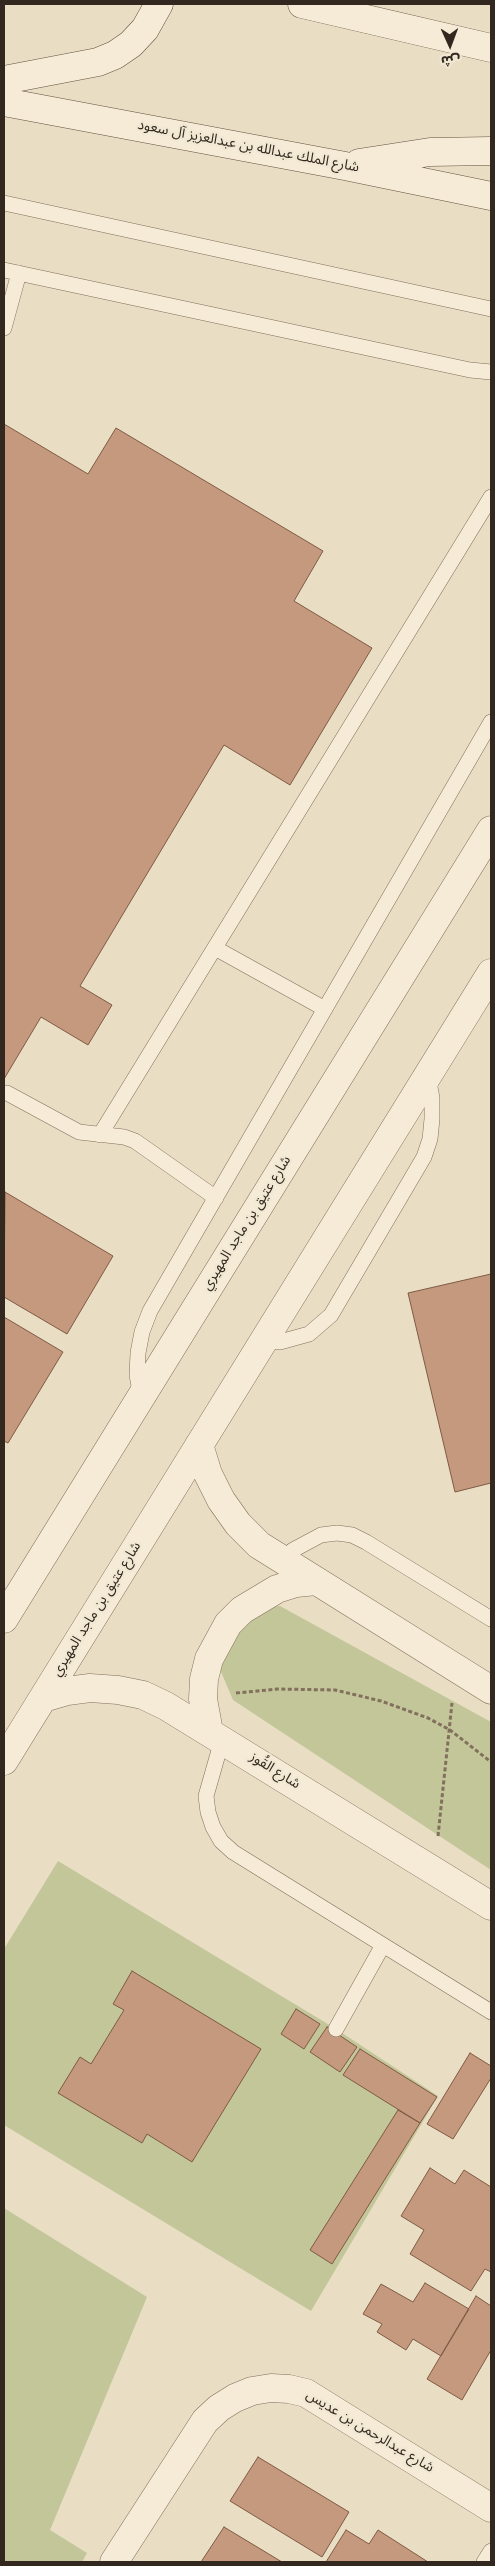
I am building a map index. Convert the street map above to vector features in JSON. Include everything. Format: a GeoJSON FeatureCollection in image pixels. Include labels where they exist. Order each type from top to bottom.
{"type":"FeatureCollection","features":[{"type":"Feature","properties":{"kind":"street"},"geometry":{"type":"LineString","coordinates":[[4,80],[98,62],[116,55],[145,30],[159,4]]}},
{"type":"Feature","properties":{"kind":"street"},"geometry":{"type":"LineString","coordinates":[[302,4],[331,8],[491,48]]}},
{"type":"Feature","properties":{"kind":"street","name":"شارع الملك عبدالله بن عبدالعزيز آل سعود"},"geometry":{"type":"LineString","coordinates":[[4,102],[345,166],[491,196]]}},
{"type":"Feature","properties":{"kind":"street"},"geometry":{"type":"LineString","coordinates":[[345,166],[430,152],[491,151]]}},
{"type":"Feature","properties":{"kind":"street","name":"شارع عتيق بن ماجد المهيري"},"geometry":{"type":"LineString","coordinates":[[6,1610],[141,1396],[491,830]]}},
{"type":"Feature","properties":{"kind":"street","name":"شارع عتيق بن ماجد المهيري"},"geometry":{"type":"LineString","coordinates":[[4,1761],[491,974]]}},
{"type":"Feature","properties":{"kind":"street"},"geometry":{"type":"LineString","coordinates":[[199,1445],[208,1474],[221,1500],[238,1524],[259,1545],[491,1690]]}},
{"type":"Feature","properties":{"kind":"street"},"geometry":{"type":"LineString","coordinates":[[216,1736],[203,1699],[204,1679],[209,1659],[228,1624],[253,1602],[277,1588],[316,1581]]}},
{"type":"Feature","properties":{"kind":"street","name":"شارع القُوز"},"geometry":{"type":"LineString","coordinates":[[43,1698],[67,1691],[90,1688],[118,1690],[151,1699],[216,1736],[491,1906]]}},
{"type":"Feature","properties":{"kind":"street","name":"شارع عبدالرحمن بن عديس"},"geometry":{"type":"LineString","coordinates":[[114,2562],[205,2421],[218,2408],[235,2398],[252,2391],[270,2388],[306,2393],[491,2508]]}},
{"type":"Feature","properties":{"kind":"lane"},"geometry":{"type":"LineString","coordinates":[[4,203],[491,309]]}},
{"type":"Feature","properties":{"kind":"lane"},"geometry":{"type":"LineString","coordinates":[[4,328],[8,270],[470,370],[491,372]]}},
{"type":"Feature","properties":{"kind":"lane"},"geometry":{"type":"LineString","coordinates":[[100,1136],[491,497]]}},
{"type":"Feature","properties":{"kind":"lane"},"geometry":{"type":"LineString","coordinates":[[141,1396],[137,1375],[138,1353],[142,1332],[150,1312],[491,722]]}},
{"type":"Feature","properties":{"kind":"lane"},"geometry":{"type":"LineString","coordinates":[[215,948],[325,1009]]}},
{"type":"Feature","properties":{"kind":"lane"},"geometry":{"type":"LineString","coordinates":[[264,1341],[287,1341],[309,1334],[331,1315],[424,1157],[430,1139],[432,1118],[432,1098],[428,1077]]}},
{"type":"Feature","properties":{"kind":"lane"},"geometry":{"type":"LineString","coordinates":[[7,1093],[80,1132],[100,1136],[124,1137],[135,1142],[216,1198]]}},
{"type":"Feature","properties":{"kind":"lane"},"geometry":{"type":"LineString","coordinates":[[283,1561],[294,1550],[321,1535],[337,1533],[352,1536],[366,1542],[491,1619]]}},
{"type":"Feature","properties":{"kind":"lane"},"geometry":{"type":"LineString","coordinates":[[216,1736],[206,1796],[210,1820],[221,1841],[233,1852],[491,2012]]}},
{"type":"Feature","properties":{"kind":"lane"},"geometry":{"type":"LineString","coordinates":[[336,2029],[383,1945]]}},
{"type":"Feature","properties":{"kind":"lane"},"geometry":{"type":"LineString","coordinates":[[484,2562],[491,2551]]}},
{"type":"Feature","properties":{"kind":"path"},"geometry":{"type":"LineString","coordinates":[[434,1871],[455,1668]]}},
{"type":"Feature","properties":{"kind":"path"},"geometry":{"type":"LineString","coordinates":[[203,1699],[241,1692],[278,1689],[335,1690],[405,1708],[450,1730],[491,1762]]}},
{"type":"Feature","properties":{"kind":"green space"},"geometry":{"type":"Polygon","coordinates":[[[280,1606],[491,1722],[491,1870],[233,1700],[216,1660],[252,1609],[280,1606]]]}},
{"type":"Feature","properties":{"kind":"green space"},"geometry":{"type":"Polygon","coordinates":[[[58,1861],[336,2029],[438,2096],[311,2311],[4,2125],[4,1949],[58,1861]]]}},
{"type":"Feature","properties":{"kind":"green space"},"geometry":{"type":"Polygon","coordinates":[[[4,2208],[147,2297],[50,2530],[87,2553],[82,2562],[4,2562],[4,2208]]]}},
{"type":"Feature","properties":{"kind":"building"},"geometry":{"type":"Polygon","coordinates":[[[4,424],[88,474],[116,428],[323,551],[294,601],[372,648],[290,785],[224,745],[80,986],[112,1005],[88,1045],[41,1017],[4,1079],[4,424]]]}},
{"type":"Feature","properties":{"kind":"building"},"geometry":{"type":"Polygon","coordinates":[[[5,1192],[113,1256],[67,1334],[4,1297],[5,1192]]]}},
{"type":"Feature","properties":{"kind":"building"},"geometry":{"type":"Polygon","coordinates":[[[491,1274],[491,1483],[455,1492],[408,1293],[491,1274]]]}},
{"type":"Feature","properties":{"kind":"building"},"geometry":{"type":"Polygon","coordinates":[[[4,1317],[63,1352],[8,1443],[4,1441],[4,1317]]]}},
{"type":"Feature","properties":{"kind":"building"},"geometry":{"type":"Polygon","coordinates":[[[132,1971],[261,2049],[192,2162],[147,2134],[142,2143],[58,2093],[80,2057],[91,2064],[124,2010],[113,2004],[132,1971]]]}},
{"type":"Feature","properties":{"kind":"building"},"geometry":{"type":"Polygon","coordinates":[[[296,2009],[320,2024],[304,2049],[281,2034],[296,2009]]]}},
{"type":"Feature","properties":{"kind":"building"},"geometry":{"type":"Polygon","coordinates":[[[327,2027],[357,2047],[340,2072],[310,2052],[327,2027]]]}},
{"type":"Feature","properties":{"kind":"building"},"geometry":{"type":"Polygon","coordinates":[[[360,2049],[437,2097],[420,2123],[343,2075],[360,2049]]]}},
{"type":"Feature","properties":{"kind":"building"},"geometry":{"type":"Polygon","coordinates":[[[470,2053],[491,2066],[491,2078],[453,2139],[427,2124],[470,2053]]]}},
{"type":"Feature","properties":{"kind":"building"},"geometry":{"type":"Polygon","coordinates":[[[398,2110],[420,2123],[332,2264],[310,2250],[398,2110]]]}},
{"type":"Feature","properties":{"kind":"building"},"geometry":{"type":"Polygon","coordinates":[[[430,2168],[455,2184],[464,2170],[491,2187],[491,2272],[485,2269],[471,2291],[410,2254],[424,2230],[401,2216],[430,2168]]]}},
{"type":"Feature","properties":{"kind":"building"},"geometry":{"type":"Polygon","coordinates":[[[425,2283],[469,2309],[441,2356],[413,2339],[406,2350],[377,2332],[382,2324],[363,2314],[381,2284],[413,2302],[425,2283]]]}},
{"type":"Feature","properties":{"kind":"building"},"geometry":{"type":"Polygon","coordinates":[[[476,2296],[491,2306],[491,2350],[462,2400],[427,2379],[476,2296]]]}},
{"type":"Feature","properties":{"kind":"building"},"geometry":{"type":"Polygon","coordinates":[[[258,2457],[349,2512],[322,2557],[230,2501],[258,2457]]]}},
{"type":"Feature","properties":{"kind":"building"},"geometry":{"type":"Polygon","coordinates":[[[224,2527],[282,2562],[201,2562],[224,2527]]]}},
{"type":"Feature","properties":{"kind":"building"},"geometry":{"type":"Polygon","coordinates":[[[346,2530],[369,2544],[378,2530],[428,2562],[326,2562],[346,2530]]]}}]}
